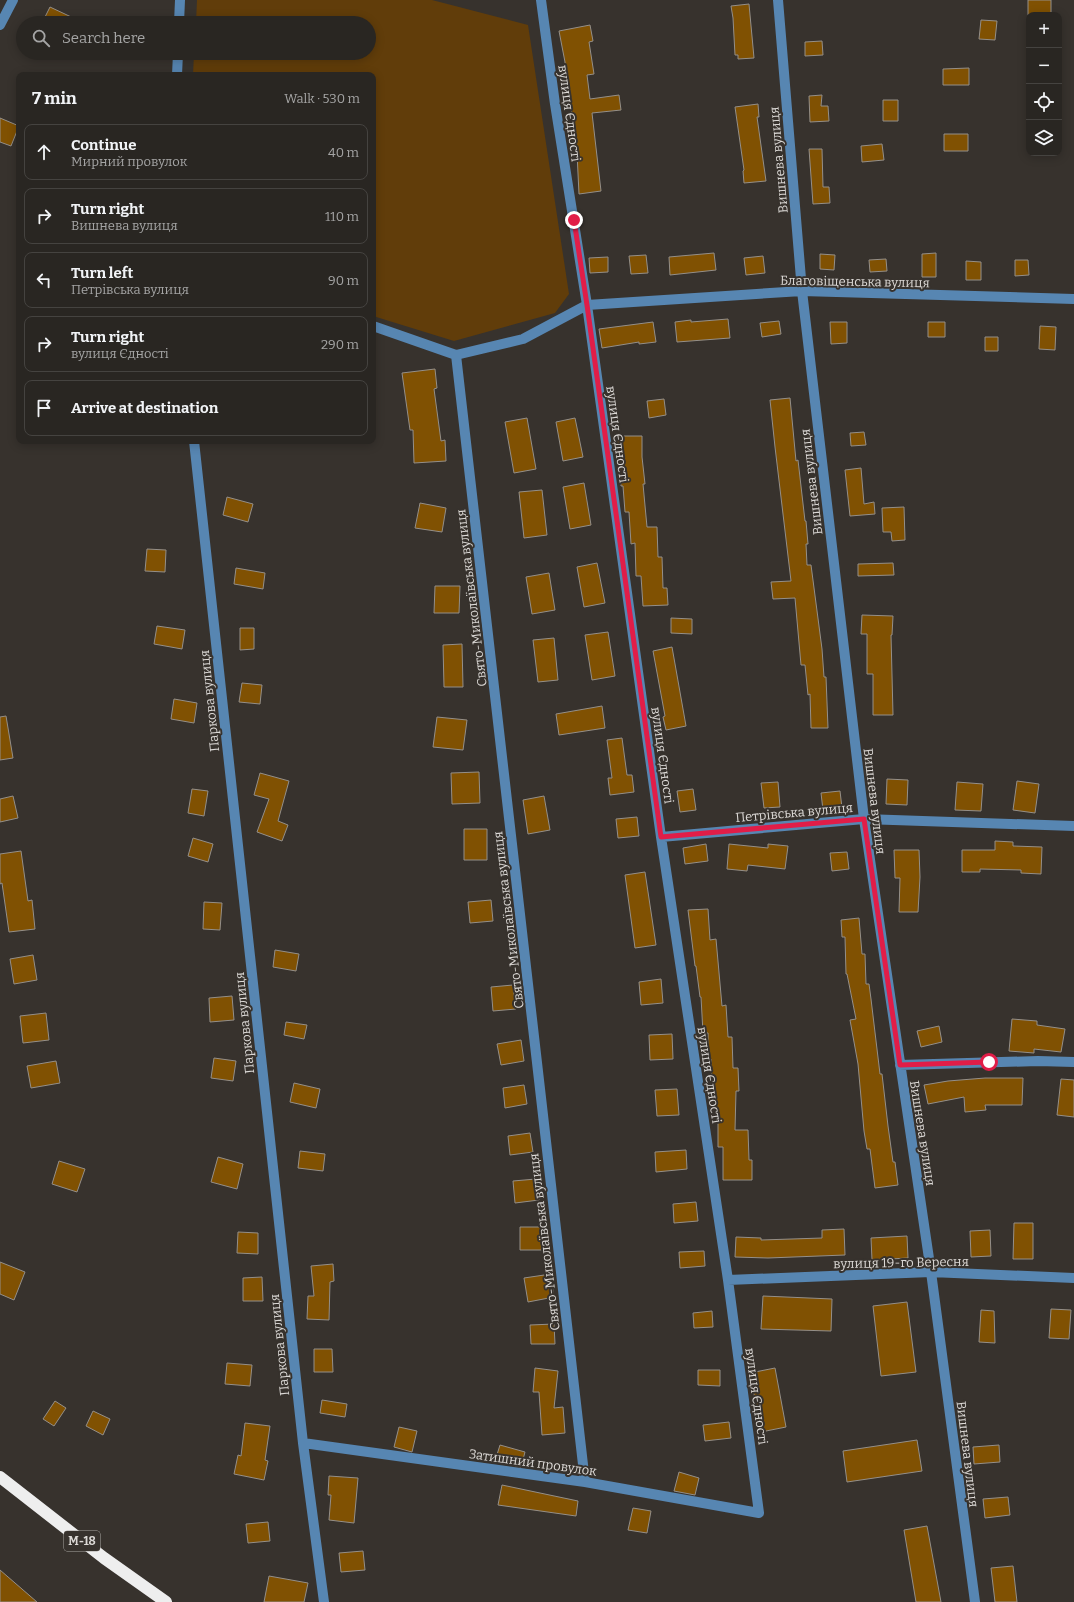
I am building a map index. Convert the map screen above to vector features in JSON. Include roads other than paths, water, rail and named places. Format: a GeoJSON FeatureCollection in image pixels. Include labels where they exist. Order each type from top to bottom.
{"type":"FeatureCollection","features":[{"type":"Feature","properties":{"kind":"highway","name":"М-18"},"geometry":{"type":"LineString","coordinates":[[0,1477],[104,1558],[166,1602]]}},
{"type":"Feature","properties":{"kind":"street"},"geometry":{"type":"LineString","coordinates":[[0,25],[13,0]]}},
{"type":"Feature","properties":{"kind":"street"},"geometry":{"type":"LineString","coordinates":[[179,16],[180,0]]}},
{"type":"Feature","properties":{"kind":"street","name":"вулиця Єдності"},"geometry":{"type":"LineString","coordinates":[[541,0],[556,112],[587,305],[661,837],[728,1280],[759,1512]]}},
{"type":"Feature","properties":{"kind":"street","name":"Вишнева вулиця"},"geometry":{"type":"LineString","coordinates":[[778,0],[802,291],[864,819],[931,1272],[975,1602]]}},
{"type":"Feature","properties":{"kind":"street"},"geometry":{"type":"LineString","coordinates":[[177,72],[178,60]]}},
{"type":"Feature","properties":{"kind":"street","name":"Благовіщенська вулиця"},"geometry":{"type":"LineString","coordinates":[[587,305],[802,291],[1074,299]]}},
{"type":"Feature","properties":{"kind":"street"},"geometry":{"type":"LineString","coordinates":[[376,327],[456,355],[523,339],[587,305]]}},
{"type":"Feature","properties":{"kind":"street","name":"Свято-Миколаївська вулиця"},"geometry":{"type":"LineString","coordinates":[[456,355],[585,1482]]}},
{"type":"Feature","properties":{"kind":"street","name":"Паркова вулиця"},"geometry":{"type":"LineString","coordinates":[[194,444],[303,1443],[324,1602]]}},
{"type":"Feature","properties":{"kind":"street","name":"Петрівська вулиця"},"geometry":{"type":"LineString","coordinates":[[661,837],[864,819],[1074,826]]}},
{"type":"Feature","properties":{"kind":"street"},"geometry":{"type":"LineString","coordinates":[[900,1065],[1038,1061],[1074,1062]]}},
{"type":"Feature","properties":{"kind":"street","name":"вулиця 19-го Вересня"},"geometry":{"type":"LineString","coordinates":[[728,1280],[931,1272],[1074,1278]]}},
{"type":"Feature","properties":{"kind":"street","name":"Затишний провулок"},"geometry":{"type":"LineString","coordinates":[[303,1443],[585,1482],[759,1512]]}}]}
